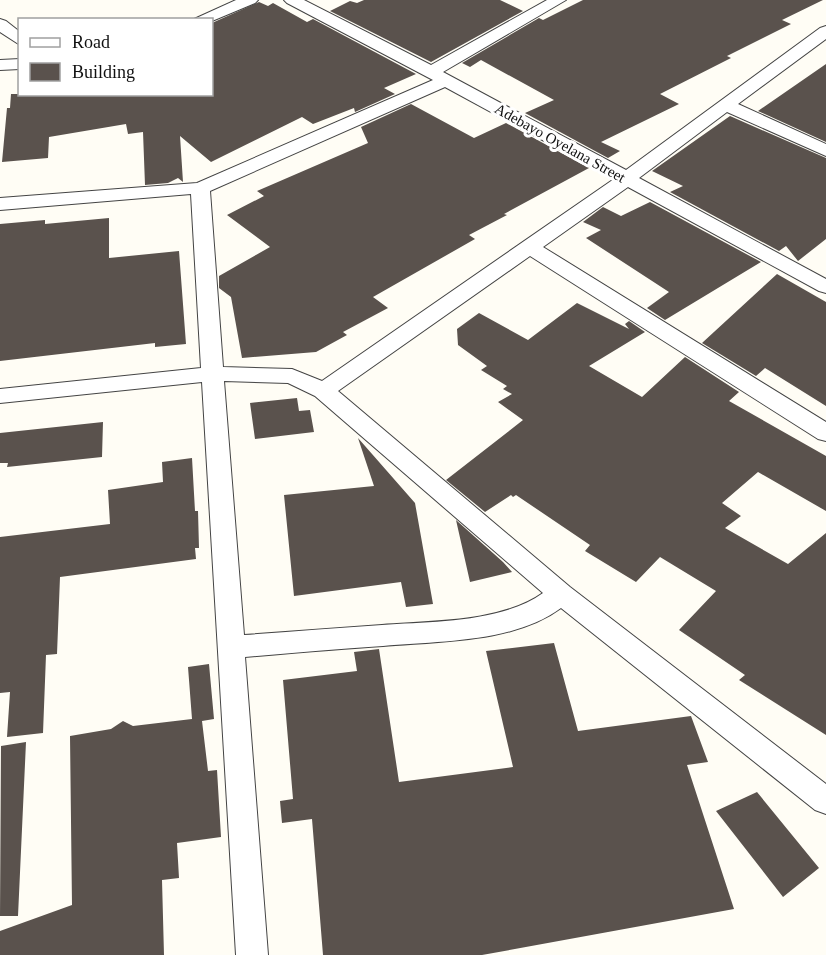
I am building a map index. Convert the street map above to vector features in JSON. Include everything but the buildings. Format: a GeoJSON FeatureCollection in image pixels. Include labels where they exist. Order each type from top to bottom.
{"type":"FeatureCollection","features":[{"type":"Feature","properties":{"kind":"street"},"geometry":{"type":"LineString","coordinates":[[205,18],[250,0]]}},
{"type":"Feature","properties":{"kind":"street","name":"Adebayo Oyelana Street"},"geometry":{"type":"LineString","coordinates":[[292,0],[438,76],[826,287]]}},
{"type":"Feature","properties":{"kind":"street"},"geometry":{"type":"LineString","coordinates":[[0,204],[200,188],[438,76],[558,0]]}},
{"type":"Feature","properties":{"kind":"street"},"geometry":{"type":"LineString","coordinates":[[0,24],[18,38]]}},
{"type":"Feature","properties":{"kind":"street"},"geometry":{"type":"LineString","coordinates":[[323,391],[626,179],[826,31]]}},
{"type":"Feature","properties":{"kind":"street"},"geometry":{"type":"LineString","coordinates":[[0,65],[18,64]]}},
{"type":"Feature","properties":{"kind":"street"},"geometry":{"type":"LineString","coordinates":[[726,105],[826,151]]}},
{"type":"Feature","properties":{"kind":"street"},"geometry":{"type":"LineString","coordinates":[[200,188],[252,955]]}},
{"type":"Feature","properties":{"kind":"street"},"geometry":{"type":"LineString","coordinates":[[528,246],[826,433]]}},
{"type":"Feature","properties":{"kind":"street"},"geometry":{"type":"LineString","coordinates":[[0,396],[214,374],[292,376],[323,391],[561,594],[826,801]]}},
{"type":"Feature","properties":{"kind":"street"},"geometry":{"type":"LineString","coordinates":[[230,647],[463,629],[517,619],[539,610],[561,594]]}}]}
